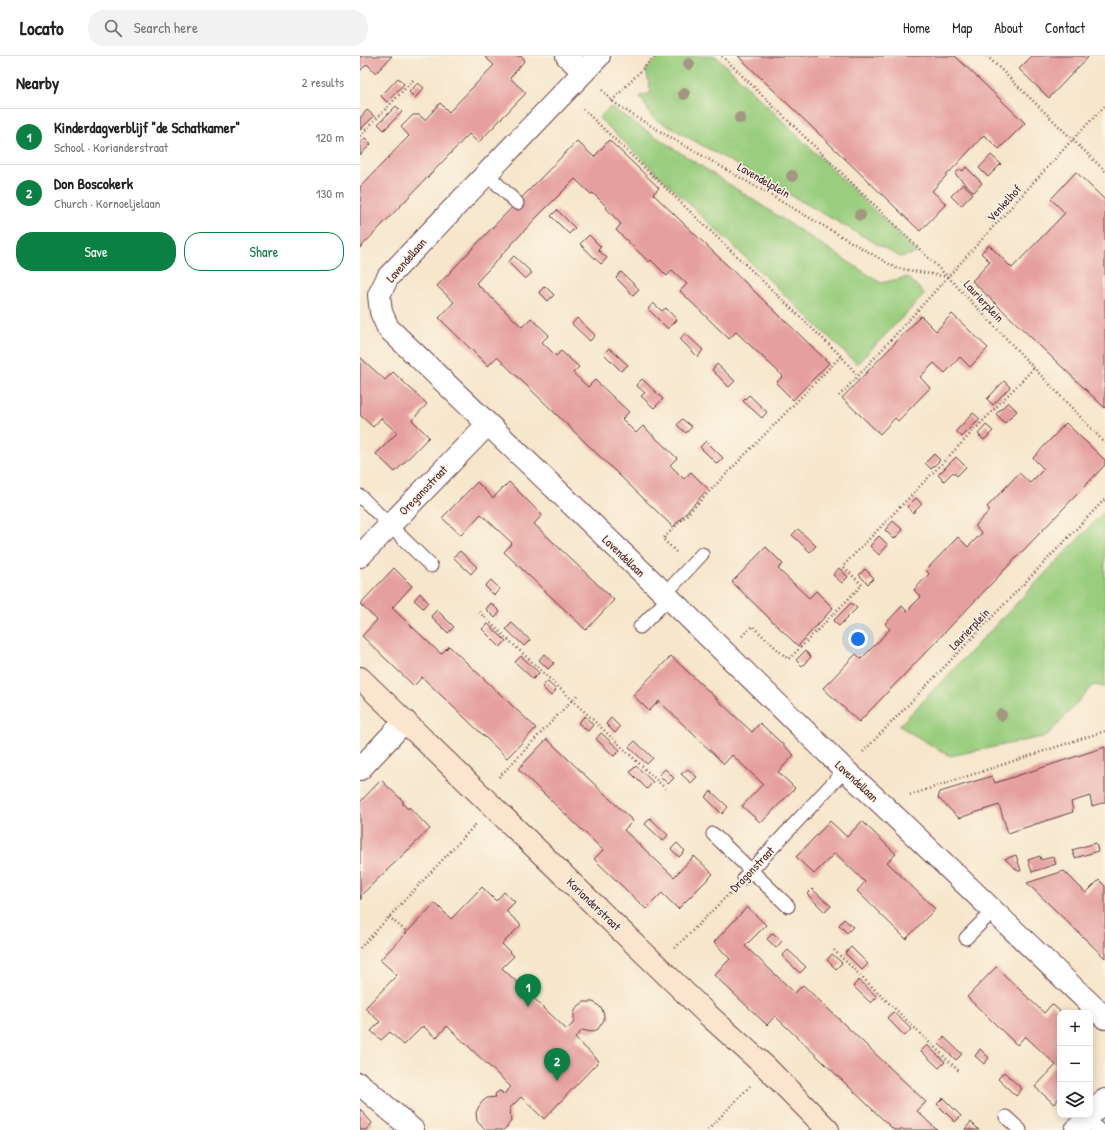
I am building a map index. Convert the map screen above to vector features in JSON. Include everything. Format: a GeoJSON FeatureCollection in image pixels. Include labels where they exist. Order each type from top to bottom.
{"type":"FeatureCollection","features":[{"type":"Feature","properties":{"kind":"street"},"geometry":{"type":"LineString","coordinates":[[567,56],[584,72]]}},
{"type":"Feature","properties":{"kind":"street","name":"Lavendellaan"},"geometry":{"type":"LineString","coordinates":[[599,56],[388,277],[379,295],[381,312],[388,328],[726,653],[845,770],[1105,1018]]}},
{"type":"Feature","properties":{"kind":"street","name":"Oreganostraat"},"geometry":{"type":"LineString","coordinates":[[360,556],[487,424]]}},
{"type":"Feature","properties":{"kind":"street","name":"Korianderstraat"},"geometry":{"type":"LineString","coordinates":[[360,678],[494,806],[707,1014],[767,1068],[821,1128]]}},
{"type":"Feature","properties":{"kind":"street"},"geometry":{"type":"LineString","coordinates":[[360,769],[405,721]]}},
{"type":"Feature","properties":{"kind":"street"},"geometry":{"type":"LineString","coordinates":[[360,1084],[413,1130]]}},
{"type":"Feature","properties":{"kind":"street"},"geometry":{"type":"LineString","coordinates":[[1087,1126],[1105,1100]]}},
{"type":"Feature","properties":{"kind":"lane"},"geometry":{"type":"LineString","coordinates":[[486,173],[517,203]]}},
{"type":"Feature","properties":{"kind":"lane"},"geometry":{"type":"LineString","coordinates":[[360,496],[431,566]]}},
{"type":"Feature","properties":{"kind":"lane"},"geometry":{"type":"LineString","coordinates":[[640,627],[702,554]]}},
{"type":"Feature","properties":{"kind":"lane","name":"Dragonstraat"},"geometry":{"type":"LineString","coordinates":[[747,875],[845,770]]}},
{"type":"Feature","properties":{"kind":"lane"},"geometry":{"type":"LineString","coordinates":[[713,834],[747,875],[788,906]]}},
{"type":"Feature","properties":{"kind":"lane"},"geometry":{"type":"LineString","coordinates":[[966,938],[993,911]]}},
{"type":"Feature","properties":{"kind":"lane"},"geometry":{"type":"LineString","coordinates":[[1006,1117],[1020,1130]]}},
{"type":"Feature","properties":{"kind":"path"},"geometry":{"type":"LineString","coordinates":[[612,101],[655,56]]}},
{"type":"Feature","properties":{"kind":"path","name":"Laurierplein"},"geometry":{"type":"LineString","coordinates":[[722,56],[948,277],[1105,443]]}},
{"type":"Feature","properties":{"kind":"path"},"geometry":{"type":"LineString","coordinates":[[986,56],[1105,172]]}},
{"type":"Feature","properties":{"kind":"path","name":"Lavendelplein"},"geometry":{"type":"LineString","coordinates":[[584,72],[612,101],[634,116],[896,268],[948,277]]}},
{"type":"Feature","properties":{"kind":"path"},"geometry":{"type":"LineString","coordinates":[[360,136],[415,78]]}},
{"type":"Feature","properties":{"kind":"path"},"geometry":{"type":"LineString","coordinates":[[565,92],[841,356],[858,376]]}},
{"type":"Feature","properties":{"kind":"path","name":"Venkelhof"},"geometry":{"type":"LineString","coordinates":[[839,396],[1072,140],[1105,106]]}},
{"type":"Feature","properties":{"kind":"path"},"geometry":{"type":"LineString","coordinates":[[691,567],[663,539],[841,356]]}},
{"type":"Feature","properties":{"kind":"path"},"geometry":{"type":"LineString","coordinates":[[726,653],[752,626],[788,659],[791,657],[862,585],[843,566],[1034,368]]}},
{"type":"Feature","properties":{"kind":"path","name":"Laurierplein"},"geometry":{"type":"LineString","coordinates":[[845,770],[1105,499]]}},
{"type":"Feature","properties":{"kind":"path"},"geometry":{"type":"LineString","coordinates":[[479,612],[667,790]]}},
{"type":"Feature","properties":{"kind":"path"},"geometry":{"type":"LineString","coordinates":[[512,764],[578,695]]}},
{"type":"Feature","properties":{"kind":"path"},"geometry":{"type":"LineString","coordinates":[[882,804],[1105,731]]}},
{"type":"Feature","properties":{"kind":"path"},"geometry":{"type":"LineString","coordinates":[[360,948],[494,806]]}},
{"type":"Feature","properties":{"kind":"path","name":"Dragonstraat"},"geometry":{"type":"LineString","coordinates":[[658,965],[747,875]]}},
{"type":"Feature","properties":{"kind":"path"},"geometry":{"type":"LineString","coordinates":[[390,916],[407,932]]}},
{"type":"Feature","properties":{"kind":"path"},"geometry":{"type":"LineString","coordinates":[[834,950],[959,1071]]}},
{"type":"Feature","properties":{"kind":"path"},"geometry":{"type":"LineString","coordinates":[[708,1130],[767,1068]]}},
{"type":"Feature","properties":{"kind":"green space"},"geometry":{"type":"Polygon","coordinates":[[[660,56],[716,56],[918,253],[900,257],[652,117],[640,96],[651,93],[646,70],[660,56]]]}},
{"type":"Feature","properties":{"kind":"green space"},"geometry":{"type":"Polygon","coordinates":[[[610,107],[881,283],[908,277],[925,294],[857,364],[599,118],[610,107]]]}},
{"type":"Feature","properties":{"kind":"green space"},"geometry":{"type":"Polygon","coordinates":[[[1105,511],[1105,687],[1093,685],[1047,736],[950,756],[899,726],[1105,511]]]}},
{"type":"Feature","properties":{"kind":"building"},"geometry":{"type":"Polygon","coordinates":[[[360,56],[392,56],[376,73],[367,64],[360,71],[360,56]]]}},
{"type":"Feature","properties":{"kind":"building"},"geometry":{"type":"Polygon","coordinates":[[[484,56],[521,56],[525,60],[510,78],[526,93],[478,143],[469,134],[360,248],[360,187],[409,136],[401,127],[413,115],[419,115],[425,120],[440,103],[449,112],[494,65],[484,56]]]}},
{"type":"Feature","properties":{"kind":"building"},"geometry":{"type":"Polygon","coordinates":[[[738,56],[955,56],[1025,123],[999,149],[984,135],[932,191],[946,204],[920,231],[738,56]]]}},
{"type":"Feature","properties":{"kind":"building"},"geometry":{"type":"Polygon","coordinates":[[[1032,56],[1089,56],[1049,98],[1019,69],[1032,56]]]}},
{"type":"Feature","properties":{"kind":"building"},"geometry":{"type":"Polygon","coordinates":[[[398,78],[404,84],[387,102],[381,96],[398,78]]]}},
{"type":"Feature","properties":{"kind":"building"},"geometry":{"type":"Polygon","coordinates":[[[418,83],[424,88],[415,98],[409,92],[418,83]]]}},
{"type":"Feature","properties":{"kind":"building"},"geometry":{"type":"Polygon","coordinates":[[[396,106],[402,112],[384,130],[378,124],[396,106]]]}},
{"type":"Feature","properties":{"kind":"building"},"geometry":{"type":"Polygon","coordinates":[[[367,110],[374,116],[360,130],[360,118],[367,110]]]}},
{"type":"Feature","properties":{"kind":"building"},"geometry":{"type":"Polygon","coordinates":[[[365,138],[371,144],[360,155],[360,143],[365,138]]]}},
{"type":"Feature","properties":{"kind":"building"},"geometry":{"type":"Polygon","coordinates":[[[609,140],[659,188],[653,194],[829,363],[793,400],[776,383],[783,376],[736,332],[729,339],[680,291],[687,284],[672,270],[667,276],[651,260],[649,262],[616,230],[621,224],[606,208],[607,207],[593,193],[591,194],[575,179],[534,220],[476,283],[522,327],[531,318],[549,335],[542,342],[556,356],[561,351],[579,367],[573,373],[588,387],[595,380],[629,412],[622,419],[636,433],[643,426],[677,458],[670,465],[684,479],[691,472],[708,489],[673,527],[497,357],[488,366],[439,318],[454,302],[437,286],[490,230],[577,141],[594,157],[609,140]]]}},
{"type":"Feature","properties":{"kind":"building"},"geometry":{"type":"Polygon","coordinates":[[[991,155],[1001,164],[988,177],[979,168],[991,155]]]}},
{"type":"Feature","properties":{"kind":"building"},"geometry":{"type":"Polygon","coordinates":[[[966,167],[982,183],[974,192],[955,174],[960,169],[963,171],[966,167]]]}},
{"type":"Feature","properties":{"kind":"building"},"geometry":{"type":"Polygon","coordinates":[[[1076,172],[1105,200],[1105,408],[972,281],[990,262],[981,253],[989,245],[1012,268],[1065,213],[1051,199],[1076,172]]]}},
{"type":"Feature","properties":{"kind":"building"},"geometry":{"type":"Polygon","coordinates":[[[963,184],[973,193],[961,206],[951,196],[963,184]]]}},
{"type":"Feature","properties":{"kind":"building"},"geometry":{"type":"Polygon","coordinates":[[[557,210],[575,228],[569,234],[551,216],[557,210]]]}},
{"type":"Feature","properties":{"kind":"building"},"geometry":{"type":"Polygon","coordinates":[[[589,235],[601,247],[598,250],[607,258],[601,264],[580,244],[589,235]]]}},
{"type":"Feature","properties":{"kind":"building"},"geometry":{"type":"Polygon","coordinates":[[[514,256],[532,273],[525,279],[508,262],[514,256]]]}},
{"type":"Feature","properties":{"kind":"building"},"geometry":{"type":"Polygon","coordinates":[[[621,272],[639,289],[633,295],[616,278],[621,272]]]}},
{"type":"Feature","properties":{"kind":"building"},"geometry":{"type":"Polygon","coordinates":[[[545,286],[554,295],[548,301],[539,292],[545,286]]]}},
{"type":"Feature","properties":{"kind":"building"},"geometry":{"type":"Polygon","coordinates":[[[653,303],[662,311],[666,308],[677,320],[668,329],[648,309],[653,303]]]}},
{"type":"Feature","properties":{"kind":"building"},"geometry":{"type":"Polygon","coordinates":[[[952,314],[988,348],[970,367],[960,357],[945,373],[934,363],[920,377],[930,388],[898,421],[895,418],[880,434],[842,398],[921,316],[936,331],[952,314]]]}},
{"type":"Feature","properties":{"kind":"building"},"geometry":{"type":"Polygon","coordinates":[[[577,318],[595,335],[590,341],[572,324],[577,318]]]}},
{"type":"Feature","properties":{"kind":"building"},"geometry":{"type":"Polygon","coordinates":[[[685,333],[703,350],[698,357],[680,339],[685,333]]]}},
{"type":"Feature","properties":{"kind":"building"},"geometry":{"type":"Polygon","coordinates":[[[609,348],[628,365],[621,371],[604,354],[609,348]]]}},
{"type":"Feature","properties":{"kind":"building"},"geometry":{"type":"Polygon","coordinates":[[[360,357],[385,380],[393,372],[427,404],[412,420],[429,437],[395,472],[376,454],[397,433],[381,418],[373,427],[360,415],[360,357]]]}},
{"type":"Feature","properties":{"kind":"building"},"geometry":{"type":"Polygon","coordinates":[[[717,364],[735,381],[729,387],[712,370],[717,364]]]}},
{"type":"Feature","properties":{"kind":"building"},"geometry":{"type":"Polygon","coordinates":[[[642,379],[663,399],[654,408],[641,396],[645,393],[636,385],[642,379]]]}},
{"type":"Feature","properties":{"kind":"building"},"geometry":{"type":"Polygon","coordinates":[[[1004,381],[1010,387],[993,405],[987,399],[1004,381]]]}},
{"type":"Feature","properties":{"kind":"building"},"geometry":{"type":"Polygon","coordinates":[[[749,395],[767,412],[762,418],[743,401],[749,395]]]}},
{"type":"Feature","properties":{"kind":"building"},"geometry":{"type":"Polygon","coordinates":[[[1008,402],[1017,411],[1005,423],[996,414],[1008,402]]]}},
{"type":"Feature","properties":{"kind":"building"},"geometry":{"type":"Polygon","coordinates":[[[973,413],[980,419],[962,437],[956,431],[973,413]]]}},
{"type":"Feature","properties":{"kind":"building"},"geometry":{"type":"Polygon","coordinates":[[[682,419],[692,427],[686,433],[677,425],[682,419]]]}},
{"type":"Feature","properties":{"kind":"building"},"geometry":{"type":"Polygon","coordinates":[[[1066,423],[1105,460],[1105,465],[859,722],[823,688],[856,654],[861,659],[876,644],[890,629],[885,624],[902,606],[907,611],[921,597],[914,590],[929,574],[926,570],[958,537],[968,547],[982,533],[975,526],[990,510],[987,507],[1019,473],[1030,483],[1044,469],[1033,458],[1066,423]]]}},
{"type":"Feature","properties":{"kind":"building"},"geometry":{"type":"Polygon","coordinates":[[[986,425],[993,431],[984,440],[978,434],[986,425]]]}},
{"type":"Feature","properties":{"kind":"building"},"geometry":{"type":"Polygon","coordinates":[[[706,441],[723,458],[717,464],[700,447],[706,441]]]}},
{"type":"Feature","properties":{"kind":"building"},"geometry":{"type":"Polygon","coordinates":[[[934,454],[940,460],[931,469],[925,463],[934,454]]]}},
{"type":"Feature","properties":{"kind":"building"},"geometry":{"type":"Polygon","coordinates":[[[956,457],[966,467],[957,476],[953,472],[944,481],[938,475],[956,457]]]}},
{"type":"Feature","properties":{"kind":"building"},"geometry":{"type":"Polygon","coordinates":[[[477,482],[493,498],[509,482],[542,515],[534,524],[614,600],[586,630],[504,552],[512,543],[481,514],[461,535],[442,518],[477,482]]]}},
{"type":"Feature","properties":{"kind":"building"},"geometry":{"type":"Polygon","coordinates":[[[916,498],[922,504],[913,513],[907,507],[916,498]]]}},
{"type":"Feature","properties":{"kind":"building"},"geometry":{"type":"Polygon","coordinates":[[[893,521],[903,530],[894,539],[885,530],[893,521]]]}},
{"type":"Feature","properties":{"kind":"building"},"geometry":{"type":"Polygon","coordinates":[[[798,529],[816,546],[810,552],[792,535],[798,529]]]}},
{"type":"Feature","properties":{"kind":"building"},"geometry":{"type":"Polygon","coordinates":[[[879,536],[888,545],[879,555],[870,546],[879,536]]]}},
{"type":"Feature","properties":{"kind":"building"},"geometry":{"type":"Polygon","coordinates":[[[766,547],[783,564],[778,569],[809,598],[816,591],[833,608],[798,646],[732,582],[766,547]]]}},
{"type":"Feature","properties":{"kind":"building"},"geometry":{"type":"Polygon","coordinates":[[[460,551],[477,567],[471,574],[453,557],[460,551]]]}},
{"type":"Feature","properties":{"kind":"building"},"geometry":{"type":"Polygon","coordinates":[[[394,568],[412,586],[392,608],[441,654],[449,646],[536,728],[507,758],[422,677],[414,686],[362,636],[377,620],[360,604],[394,568]]]}},
{"type":"Feature","properties":{"kind":"building"},"geometry":{"type":"Polygon","coordinates":[[[839,568],[848,577],[842,583],[833,575],[839,568]]]}},
{"type":"Feature","properties":{"kind":"building"},"geometry":{"type":"Polygon","coordinates":[[[865,569],[874,578],[868,584],[859,575],[865,569]]]}},
{"type":"Feature","properties":{"kind":"building"},"geometry":{"type":"Polygon","coordinates":[[[491,580],[500,589],[494,595],[485,586],[491,580]]]}},
{"type":"Feature","properties":{"kind":"building"},"geometry":{"type":"Polygon","coordinates":[[[420,593],[428,602],[423,608],[414,600],[420,593]]]}},
{"type":"Feature","properties":{"kind":"building"},"geometry":{"type":"Polygon","coordinates":[[[491,603],[500,612],[495,618],[486,609],[491,603]]]}},
{"type":"Feature","properties":{"kind":"building"},"geometry":{"type":"Polygon","coordinates":[[[851,603],[857,608],[839,626],[833,621],[851,603]]]}},
{"type":"Feature","properties":{"kind":"building"},"geometry":{"type":"Polygon","coordinates":[[[437,610],[454,627],[448,633],[431,616],[437,610]]]}},
{"type":"Feature","properties":{"kind":"building"},"geometry":{"type":"Polygon","coordinates":[[[512,623],[530,640],[524,646],[506,629],[512,623]]]}},
{"type":"Feature","properties":{"kind":"building"},"geometry":{"type":"Polygon","coordinates":[[[488,624],[506,641],[500,647],[482,629],[488,624]]]}},
{"type":"Feature","properties":{"kind":"building"},"geometry":{"type":"Polygon","coordinates":[[[805,651],[811,657],[802,666],[796,660],[805,651]]]}},
{"type":"Feature","properties":{"kind":"building"},"geometry":{"type":"Polygon","coordinates":[[[544,654],[554,663],[548,669],[539,660],[544,654]]]}},
{"type":"Feature","properties":{"kind":"building"},"geometry":{"type":"Polygon","coordinates":[[[521,656],[539,673],[533,679],[515,662],[521,656]]]}},
{"type":"Feature","properties":{"kind":"building"},"geometry":{"type":"Polygon","coordinates":[[[671,656],[752,732],[760,723],[794,755],[778,772],[795,788],[761,823],[742,806],[763,784],[732,755],[724,764],[659,701],[649,711],[633,695],[671,656]]]}},
{"type":"Feature","properties":{"kind":"building"},"geometry":{"type":"Polygon","coordinates":[[[547,681],[556,690],[551,696],[542,687],[547,681]]]}},
{"type":"Feature","properties":{"kind":"building"},"geometry":{"type":"Polygon","coordinates":[[[585,716],[593,725],[588,731],[578,723],[585,716]]]}},
{"type":"Feature","properties":{"kind":"building"},"geometry":{"type":"Polygon","coordinates":[[[611,718],[620,727],[615,733],[606,724],[611,718]]]}},
{"type":"Feature","properties":{"kind":"building"},"geometry":{"type":"Polygon","coordinates":[[[601,733],[620,750],[614,756],[596,739],[601,733]]]}},
{"type":"Feature","properties":{"kind":"building"},"geometry":{"type":"Polygon","coordinates":[[[547,739],[633,821],[624,830],[674,877],[694,856],[713,874],[678,909],[662,893],[646,909],[594,859],[603,850],[518,769],[547,739]]]}},
{"type":"Feature","properties":{"kind":"building"},"geometry":{"type":"Polygon","coordinates":[[[635,741],[653,758],[647,764],[629,747],[635,741]]]}},
{"type":"Feature","properties":{"kind":"building"},"geometry":{"type":"Polygon","coordinates":[[[1105,747],[1105,802],[1092,806],[1090,796],[1071,802],[1073,812],[1008,833],[999,805],[959,818],[938,798],[940,792],[992,776],[995,783],[1105,747]]]}},
{"type":"Feature","properties":{"kind":"building"},"geometry":{"type":"Polygon","coordinates":[[[636,766],[653,782],[647,789],[630,772],[636,766]]]}},
{"type":"Feature","properties":{"kind":"building"},"geometry":{"type":"Polygon","coordinates":[[[665,769],[674,778],[668,784],[659,775],[665,769]]]}},
{"type":"Feature","properties":{"kind":"building"},"geometry":{"type":"Polygon","coordinates":[[[688,769],[697,777],[691,783],[681,774],[688,769]]]}},
{"type":"Feature","properties":{"kind":"building"},"geometry":{"type":"Polygon","coordinates":[[[381,780],[404,802],[402,803],[408,809],[409,807],[430,829],[360,896],[360,802],[381,780]]]}},
{"type":"Feature","properties":{"kind":"building"},"geometry":{"type":"Polygon","coordinates":[[[711,791],[728,807],[722,814],[705,797],[711,791]]]}},
{"type":"Feature","properties":{"kind":"building"},"geometry":{"type":"Polygon","coordinates":[[[650,818],[668,835],[663,841],[645,824],[650,818]]]}},
{"type":"Feature","properties":{"kind":"building"},"geometry":{"type":"Polygon","coordinates":[[[830,821],[847,837],[862,821],[896,854],[887,862],[935,909],[906,939],[857,891],[865,882],[835,853],[814,874],[796,857],[830,821]]]}},
{"type":"Feature","properties":{"kind":"building"},"geometry":{"type":"Polygon","coordinates":[[[677,843],[685,851],[679,857],[671,849],[677,843]]]}},
{"type":"Feature","properties":{"kind":"building"},"geometry":{"type":"Polygon","coordinates":[[[1096,843],[1098,851],[1075,858],[1072,850],[1096,843]]]}},
{"type":"Feature","properties":{"kind":"building"},"geometry":{"type":"Polygon","coordinates":[[[1016,855],[1021,871],[1018,871],[1005,859],[1016,855]]]}},
{"type":"Feature","properties":{"kind":"building"},"geometry":{"type":"Polygon","coordinates":[[[1040,856],[1041,860],[1053,857],[1056,864],[1032,872],[1028,860],[1040,856]]]}},
{"type":"Feature","properties":{"kind":"building"},"geometry":{"type":"Polygon","coordinates":[[[1064,871],[1086,893],[1099,880],[1105,886],[1105,958],[1027,883],[1064,871]]]}},
{"type":"Feature","properties":{"kind":"building"},"geometry":{"type":"Polygon","coordinates":[[[482,887],[496,901],[504,892],[515,902],[506,911],[521,925],[502,944],[514,956],[502,968],[567,1030],[574,1022],[574,1013],[577,1007],[584,1002],[593,1002],[598,1005],[602,1009],[604,1015],[604,1020],[598,1029],[592,1032],[582,1030],[575,1038],[599,1061],[544,1119],[521,1097],[510,1108],[511,1121],[503,1130],[485,1130],[477,1121],[476,1113],[482,1102],[487,1098],[496,1097],[495,1094],[499,1091],[502,1092],[503,1095],[511,1087],[447,1026],[436,1038],[423,1026],[404,1045],[390,1032],[381,1040],[371,1031],[380,1022],[365,1008],[397,975],[380,960],[435,903],[451,919],[482,887]]]}},
{"type":"Feature","properties":{"kind":"building"},"geometry":{"type":"Polygon","coordinates":[[[812,889],[831,906],[825,912],[807,894],[812,889]]]}},
{"type":"Feature","properties":{"kind":"building"},"geometry":{"type":"Polygon","coordinates":[[[747,907],[766,925],[745,946],[795,993],[803,985],[926,1102],[917,1111],[937,1130],[894,1130],[775,1016],[767,1025],[714,975],[730,959],[714,942],[747,907]]]}},
{"type":"Feature","properties":{"kind":"building"},"geometry":{"type":"Polygon","coordinates":[[[844,919],[853,927],[847,933],[839,925],[844,919]]]}},
{"type":"Feature","properties":{"kind":"building"},"geometry":{"type":"Polygon","coordinates":[[[773,933],[782,941],[776,948],[767,939],[773,933]]]}},
{"type":"Feature","properties":{"kind":"building"},"geometry":{"type":"Polygon","coordinates":[[[851,947],[868,964],[862,970],[845,953],[851,947]]]}},
{"type":"Feature","properties":{"kind":"building"},"geometry":{"type":"Polygon","coordinates":[[[788,950],[806,967],[800,973],[782,956],[788,950]]]}},
{"type":"Feature","properties":{"kind":"building"},"geometry":{"type":"Polygon","coordinates":[[[832,954],[842,963],[836,969],[827,960],[832,954]]]}},
{"type":"Feature","properties":{"kind":"building"},"geometry":{"type":"Polygon","coordinates":[[[996,967],[1044,1013],[1052,1004],[1059,1010],[1057,1010],[1057,1100],[1054,1104],[1035,1087],[1056,1065],[1025,1036],[1017,1045],[967,997],[996,967]]]}},
{"type":"Feature","properties":{"kind":"building"},"geometry":{"type":"Polygon","coordinates":[[[859,980],[877,997],[871,1003],[853,986],[859,980]]]}},
{"type":"Feature","properties":{"kind":"building"},"geometry":{"type":"Polygon","coordinates":[[[893,1012],[911,1029],[905,1036],[887,1018],[893,1012]]]}},
{"type":"Feature","properties":{"kind":"building"},"geometry":{"type":"Polygon","coordinates":[[[944,1037],[962,1054],[956,1060],[938,1043],[944,1037]]]}},
{"type":"Feature","properties":{"kind":"building"},"geometry":{"type":"Polygon","coordinates":[[[927,1045],[945,1062],[939,1068],[921,1051],[927,1045]]]}},
{"type":"Feature","properties":{"kind":"building"},"geometry":{"type":"Polygon","coordinates":[[[980,1049],[989,1058],[984,1064],[975,1056],[980,1049]]]}},
{"type":"Feature","properties":{"kind":"building"},"geometry":{"type":"Polygon","coordinates":[[[1004,1072],[1022,1089],[1016,1096],[998,1079],[1004,1072]]]}},
{"type":"Feature","properties":{"kind":"building"},"geometry":{"type":"Polygon","coordinates":[[[943,1098],[961,1116],[955,1122],[937,1104],[943,1098]]]}},
{"type":"Feature","properties":{"kind":"building"},"geometry":{"type":"Polygon","coordinates":[[[360,1109],[372,1123],[366,1130],[360,1130],[360,1109]]]}},
{"type":"Feature","properties":{"kind":"building"},"geometry":{"type":"Polygon","coordinates":[[[971,1122],[979,1130],[965,1129],[971,1122]]]}},
{"type":"Feature","properties":{"kind":"place","name":"Kinderdagverblijf \"de Schatkamer\""},"geometry":{"type":"Point","coordinates":[528,1007]}},
{"type":"Feature","properties":{"kind":"place","name":"Don Boscokerk"},"geometry":{"type":"Point","coordinates":[557,1081]}}]}
